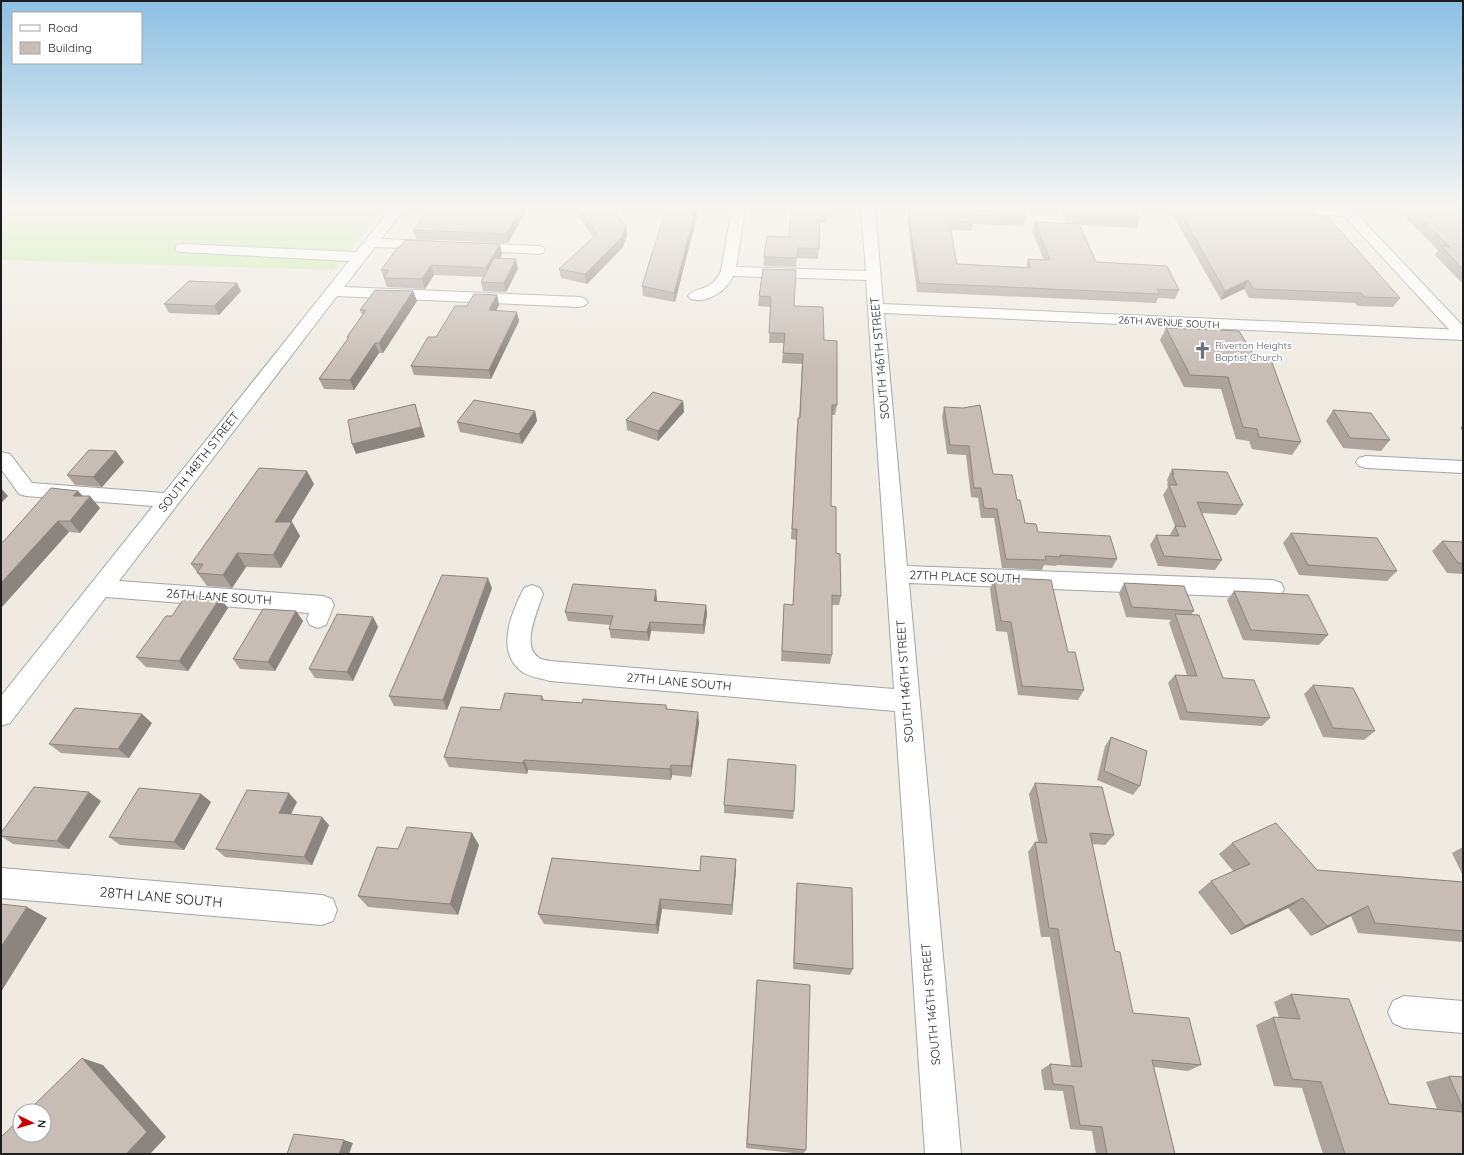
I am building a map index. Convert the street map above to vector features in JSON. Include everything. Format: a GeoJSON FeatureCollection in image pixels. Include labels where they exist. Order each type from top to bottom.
{"type":"FeatureCollection","features":[{"type":"Feature","properties":{"kind":"street","name":"SOUTH 148TH STREET"},"geometry":{"type":"LineString","coordinates":[[1,715],[356,262]]}},
{"type":"Feature","properties":{"kind":"street"},"geometry":{"type":"LineString","coordinates":[[696,296],[714,290],[724,281],[729,262]]}},
{"type":"Feature","properties":{"kind":"street","name":"SOUTH 146TH STREET"},"geometry":{"type":"LineString","coordinates":[[872,262],[943,1154]]}},
{"type":"Feature","properties":{"kind":"street"},"geometry":{"type":"LineString","coordinates":[[1395,262],[1463,335]]}},
{"type":"Feature","properties":{"kind":"street"},"geometry":{"type":"LineString","coordinates":[[728,271],[873,276]]}},
{"type":"Feature","properties":{"kind":"street"},"geometry":{"type":"LineString","coordinates":[[333,291],[580,302]]}},
{"type":"Feature","properties":{"kind":"street","name":"26TH AVENUE SOUTH"},"geometry":{"type":"LineString","coordinates":[[876,308],[1463,335]]}},
{"type":"Feature","properties":{"kind":"street"},"geometry":{"type":"LineString","coordinates":[[1,458],[3,458],[26,489],[169,500]]}},
{"type":"Feature","properties":{"kind":"street"},"geometry":{"type":"LineString","coordinates":[[1366,462],[1463,467]]}},
{"type":"Feature","properties":{"kind":"street","name":"27TH PLACE SOUTH"},"geometry":{"type":"LineString","coordinates":[[898,574],[1273,589]]}},
{"type":"Feature","properties":{"kind":"street","name":"26TH LANE SOUTH"},"geometry":{"type":"LineString","coordinates":[[101,588],[323,605],[318,619]]}},
{"type":"Feature","properties":{"kind":"street","name":"27TH LANE SOUTH"},"geometry":{"type":"LineString","coordinates":[[532,594],[518,638],[521,654],[530,665],[550,671],[907,702]]}},
{"type":"Feature","properties":{"kind":"street","name":"28TH LANE SOUTH"},"geometry":{"type":"LineString","coordinates":[[1,883],[322,910]]}},
{"type":"Feature","properties":{"kind":"street"},"geometry":{"type":"LineString","coordinates":[[1404,1012],[1463,1017]]}},
{"type":"Feature","properties":{"kind":"green space"},"geometry":{"type":"Polygon","coordinates":[[[64,262],[341,262],[334,270],[64,262]]]}},
{"type":"Feature","properties":{"kind":"building"},"geometry":{"type":"Polygon","coordinates":[[[387,262],[490,262],[486,268],[431,265],[422,279],[384,278],[389,270],[381,270],[387,262]]]}},
{"type":"Feature","properties":{"kind":"building"},"geometry":{"type":"Polygon","coordinates":[[[492,262],[515,262],[504,283],[481,282],[492,262]]]}},
{"type":"Feature","properties":{"kind":"building"},"geometry":{"type":"Polygon","coordinates":[[[567,262],[597,262],[585,274],[559,269],[567,262]]]}},
{"type":"Feature","properties":{"kind":"building"},"geometry":{"type":"Polygon","coordinates":[[[649,262],[682,262],[674,293],[642,286],[649,262]]]}},
{"type":"Feature","properties":{"kind":"building"},"geometry":{"type":"Polygon","coordinates":[[[916,262],[957,262],[957,264],[1031,268],[1029,262],[1096,262],[1167,266],[1179,290],[1157,289],[1160,294],[919,283],[916,262]]]}},
{"type":"Feature","properties":{"kind":"building"},"geometry":{"type":"Polygon","coordinates":[[[1209,262],[1368,262],[1400,298],[1364,297],[1361,293],[1254,289],[1248,280],[1225,291],[1209,262]]]}},
{"type":"Feature","properties":{"kind":"building"},"geometry":{"type":"Polygon","coordinates":[[[1456,262],[1463,262],[1463,269],[1456,262]]]}},
{"type":"Feature","properties":{"kind":"building"},"geometry":{"type":"Polygon","coordinates":[[[763,269],[796,270],[794,306],[823,307],[824,340],[837,341],[837,405],[832,405],[831,506],[836,507],[836,553],[840,554],[841,596],[832,595],[832,655],[782,651],[784,604],[793,605],[797,529],[792,529],[803,354],[783,353],[785,333],[769,333],[771,297],[759,296],[763,269]]]}},
{"type":"Feature","properties":{"kind":"building"},"geometry":{"type":"Polygon","coordinates":[[[189,281],[237,283],[214,306],[164,304],[189,281]]]}},
{"type":"Feature","properties":{"kind":"building"},"geometry":{"type":"Polygon","coordinates":[[[375,290],[413,291],[379,343],[375,343],[350,380],[319,379],[366,310],[360,310],[375,290]]]}},
{"type":"Feature","properties":{"kind":"building"},"geometry":{"type":"Polygon","coordinates":[[[474,294],[497,295],[489,310],[517,312],[489,370],[411,366],[428,337],[436,337],[455,306],[467,306],[474,294]]]}},
{"type":"Feature","properties":{"kind":"building"},"geometry":{"type":"Polygon","coordinates":[[[1166,328],[1239,331],[1256,359],[1271,360],[1301,442],[1259,437],[1257,429],[1243,427],[1228,377],[1190,375],[1166,328]]]}},
{"type":"Feature","properties":{"kind":"building"},"geometry":{"type":"Polygon","coordinates":[[[653,392],[683,401],[658,431],[626,420],[653,392]]]}},
{"type":"Feature","properties":{"kind":"building"},"geometry":{"type":"Polygon","coordinates":[[[474,400],[535,411],[519,434],[457,422],[474,400]]]}},
{"type":"Feature","properties":{"kind":"building"},"geometry":{"type":"Polygon","coordinates":[[[415,404],[421,427],[352,444],[348,420],[415,404]]]}},
{"type":"Feature","properties":{"kind":"building"},"geometry":{"type":"Polygon","coordinates":[[[980,405],[993,474],[1012,475],[1017,500],[1020,500],[1025,523],[1036,524],[1038,532],[1110,536],[1117,559],[1060,555],[1060,557],[1045,556],[1046,560],[1006,559],[997,509],[984,508],[981,488],[974,488],[969,446],[950,445],[944,407],[963,408],[980,405]]]}},
{"type":"Feature","properties":{"kind":"building"},"geometry":{"type":"Polygon","coordinates":[[[1333,410],[1371,413],[1390,440],[1350,438],[1333,410]]]}},
{"type":"Feature","properties":{"kind":"building"},"geometry":{"type":"Polygon","coordinates":[[[89,450],[116,451],[93,477],[67,475],[89,450]]]}},
{"type":"Feature","properties":{"kind":"building"},"geometry":{"type":"Polygon","coordinates":[[[259,468],[307,471],[275,522],[292,522],[273,555],[237,553],[223,575],[197,573],[203,564],[191,564],[259,468]]]}},
{"type":"Feature","properties":{"kind":"building"},"geometry":{"type":"Polygon","coordinates":[[[1172,469],[1227,472],[1243,505],[1197,502],[1222,560],[1164,556],[1156,535],[1179,536],[1175,526],[1186,527],[1169,485],[1177,485],[1172,474],[1174,474],[1172,469]]]}},
{"type":"Feature","properties":{"kind":"building"},"geometry":{"type":"Polygon","coordinates":[[[51,488],[78,491],[73,496],[90,496],[70,521],[58,521],[1,583],[1,542],[3,542],[51,488]]]}},
{"type":"Feature","properties":{"kind":"building"},"geometry":{"type":"Polygon","coordinates":[[[1291,533],[1377,538],[1397,571],[1308,565],[1291,533]]]}},
{"type":"Feature","properties":{"kind":"building"},"geometry":{"type":"Polygon","coordinates":[[[1442,541],[1463,542],[1463,563],[1458,563],[1442,541]]]}},
{"type":"Feature","properties":{"kind":"building"},"geometry":{"type":"Polygon","coordinates":[[[442,575],[488,578],[443,700],[389,696],[442,575]]]}},
{"type":"Feature","properties":{"kind":"building"},"geometry":{"type":"Polygon","coordinates":[[[1010,578],[1051,580],[1068,652],[1075,652],[1084,690],[1022,686],[1011,622],[1001,621],[994,579],[1011,581],[1010,578]]]}},
{"type":"Feature","properties":{"kind":"building"},"geometry":{"type":"Polygon","coordinates":[[[1124,583],[1184,586],[1194,611],[1132,607],[1124,583]]]}},
{"type":"Feature","properties":{"kind":"building"},"geometry":{"type":"Polygon","coordinates":[[[573,584],[656,590],[654,601],[706,605],[703,625],[650,622],[647,632],[609,629],[613,616],[565,612],[573,584]]]}},
{"type":"Feature","properties":{"kind":"building"},"geometry":{"type":"Polygon","coordinates":[[[1234,591],[1308,595],[1328,635],[1251,630],[1234,591]]]}},
{"type":"Feature","properties":{"kind":"building"},"geometry":{"type":"Polygon","coordinates":[[[186,595],[220,598],[179,661],[136,657],[166,616],[172,616],[186,595]]]}},
{"type":"Feature","properties":{"kind":"building"},"geometry":{"type":"Polygon","coordinates":[[[263,609],[296,611],[268,662],[233,659],[263,609]]]}},
{"type":"Feature","properties":{"kind":"building"},"geometry":{"type":"Polygon","coordinates":[[[337,614],[373,617],[347,672],[309,669],[337,614]]]}},
{"type":"Feature","properties":{"kind":"building"},"geometry":{"type":"Polygon","coordinates":[[[1175,614],[1199,615],[1223,678],[1254,680],[1270,718],[1187,712],[1175,675],[1197,676],[1175,614]]]}},
{"type":"Feature","properties":{"kind":"building"},"geometry":{"type":"Polygon","coordinates":[[[1313,685],[1353,688],[1375,731],[1333,728],[1313,685]]]}},
{"type":"Feature","properties":{"kind":"building"},"geometry":{"type":"Polygon","coordinates":[[[505,693],[542,696],[541,700],[582,703],[583,699],[666,705],[666,709],[698,712],[691,766],[671,765],[670,769],[524,760],[523,763],[444,757],[461,707],[500,710],[505,693]]]}},
{"type":"Feature","properties":{"kind":"building"},"geometry":{"type":"Polygon","coordinates":[[[75,708],[142,714],[118,749],[49,744],[75,708]]]}},
{"type":"Feature","properties":{"kind":"building"},"geometry":{"type":"Polygon","coordinates":[[[1111,737],[1147,751],[1140,786],[1104,771],[1111,737]]]}},
{"type":"Feature","properties":{"kind":"building"},"geometry":{"type":"Polygon","coordinates":[[[728,759],[796,765],[794,811],[724,805],[728,759]]]}},
{"type":"Feature","properties":{"kind":"building"},"geometry":{"type":"Polygon","coordinates":[[[1035,783],[1102,787],[1114,835],[1090,833],[1115,951],[1120,952],[1133,1013],[1189,1018],[1201,1065],[1152,1060],[1175,1154],[1107,1154],[1102,1127],[1080,1125],[1073,1086],[1053,1084],[1050,1064],[1082,1067],[1058,929],[1049,928],[1035,842],[1047,843],[1035,783]]]}},
{"type":"Feature","properties":{"kind":"building"},"geometry":{"type":"Polygon","coordinates":[[[34,787],[89,792],[57,841],[1,836],[1,833],[34,787]]]}},
{"type":"Feature","properties":{"kind":"building"},"geometry":{"type":"Polygon","coordinates":[[[139,788],[201,794],[174,842],[109,837],[139,788]]]}},
{"type":"Feature","properties":{"kind":"building"},"geometry":{"type":"Polygon","coordinates":[[[247,790],[289,793],[279,813],[322,817],[304,857],[216,849],[247,790]]]}},
{"type":"Feature","properties":{"kind":"building"},"geometry":{"type":"Polygon","coordinates":[[[1276,823],[1317,870],[1463,882],[1463,931],[1375,923],[1368,906],[1327,926],[1303,898],[1245,926],[1211,881],[1250,864],[1232,843],[1276,823]]]}},
{"type":"Feature","properties":{"kind":"building"},"geometry":{"type":"Polygon","coordinates":[[[407,827],[472,833],[450,904],[358,896],[377,847],[398,849],[407,827]]]}},
{"type":"Feature","properties":{"kind":"building"},"geometry":{"type":"Polygon","coordinates":[[[701,856],[736,859],[732,905],[660,899],[656,925],[538,914],[552,858],[700,871],[701,856]]]}},
{"type":"Feature","properties":{"kind":"building"},"geometry":{"type":"Polygon","coordinates":[[[797,883],[852,888],[853,969],[794,963],[797,883]]]}},
{"type":"Feature","properties":{"kind":"building"},"geometry":{"type":"Polygon","coordinates":[[[1,904],[27,907],[1,947],[1,904]]]}},
{"type":"Feature","properties":{"kind":"building"},"geometry":{"type":"Polygon","coordinates":[[[757,980],[810,985],[806,1150],[747,1144],[757,980]]]}},
{"type":"Feature","properties":{"kind":"building"},"geometry":{"type":"Polygon","coordinates":[[[1291,994],[1349,999],[1389,1104],[1463,1112],[1463,1154],[1345,1154],[1321,1082],[1292,1079],[1273,1017],[1300,1019],[1291,994]]]}},
{"type":"Feature","properties":{"kind":"building"},"geometry":{"type":"Polygon","coordinates":[[[82,1058],[147,1132],[126,1154],[1,1154],[1,1137],[12,1127],[12,1143],[52,1143],[52,1103],[36,1103],[82,1058]]]}},
{"type":"Feature","properties":{"kind":"building"},"geometry":{"type":"Polygon","coordinates":[[[1449,1076],[1463,1077],[1463,1109],[1449,1076]]]}},
{"type":"Feature","properties":{"kind":"building"},"geometry":{"type":"Polygon","coordinates":[[[294,1134],[344,1140],[339,1154],[287,1154],[294,1134]]]}},
{"type":"Feature","properties":{"kind":"place","name":"Riverton Heights Baptist Church"},"geometry":{"type":"Point","coordinates":[1202,351]}}]}
